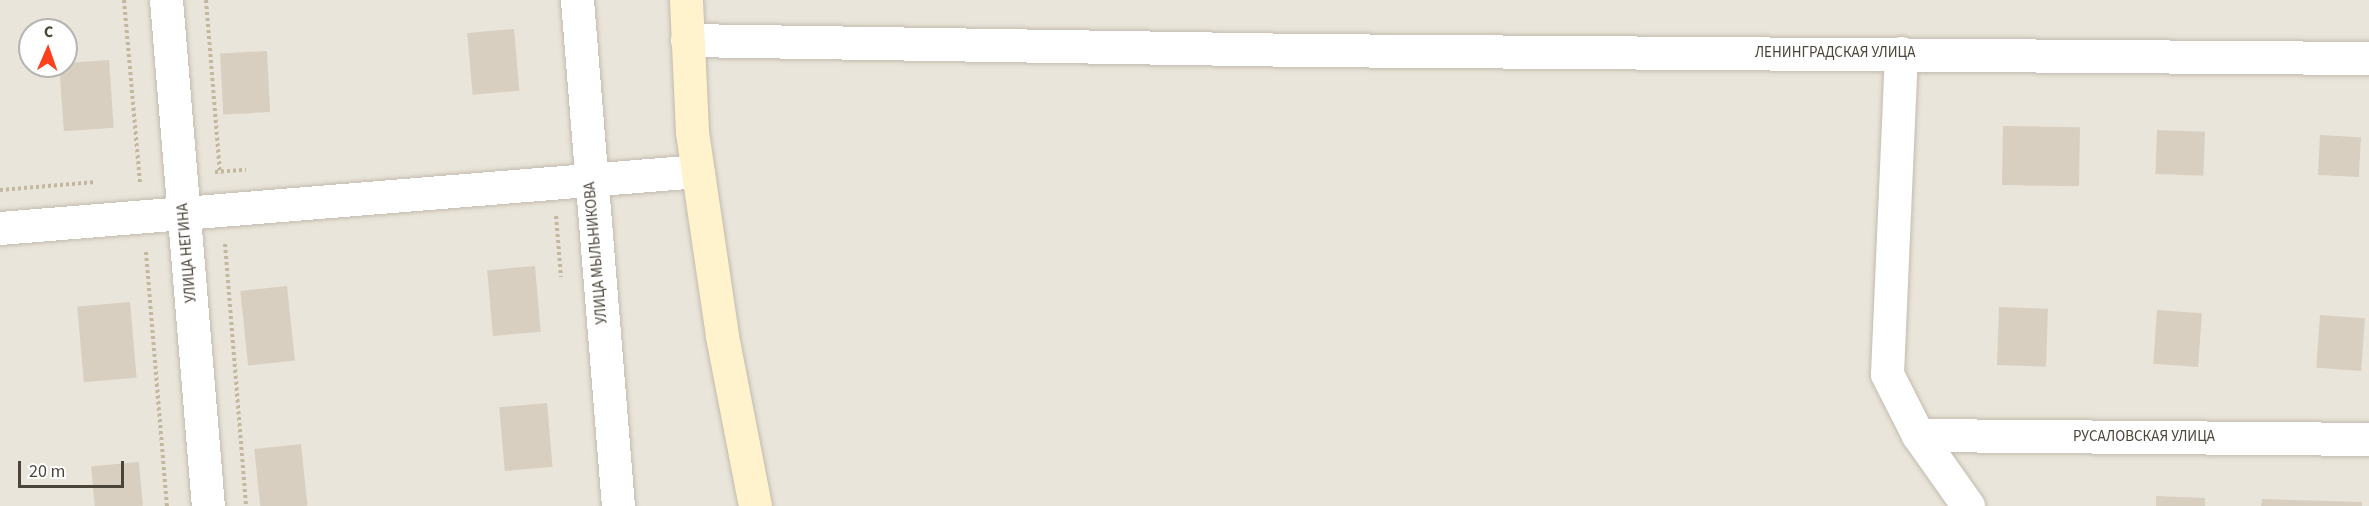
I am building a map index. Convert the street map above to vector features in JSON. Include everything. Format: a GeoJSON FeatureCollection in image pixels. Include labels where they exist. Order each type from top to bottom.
{"type":"FeatureCollection","features":[{"type":"Feature","properties":{"kind":"street","name":"УЛИЦА НЕГИНА"},"geometry":{"type":"LineString","coordinates":[[166,0],[208,506]]}},
{"type":"Feature","properties":{"kind":"street","name":"УЛИЦА МЫЛЬНИКОВА"},"geometry":{"type":"LineString","coordinates":[[577,0],[618,506]]}},
{"type":"Feature","properties":{"kind":"street"},"geometry":{"type":"LineString","coordinates":[[686,0],[687,40],[698,171],[722,336],[755,506]]}},
{"type":"Feature","properties":{"kind":"street","name":"ЛЕНИНГРАДСКАЯ УЛИЦА"},"geometry":{"type":"LineString","coordinates":[[687,40],[1302,50],[2369,58]]}},
{"type":"Feature","properties":{"kind":"street"},"geometry":{"type":"LineString","coordinates":[[1901,53],[1887,374],[1918,435],[1968,506]]}},
{"type":"Feature","properties":{"kind":"street"},"geometry":{"type":"LineString","coordinates":[[0,228],[184,215],[698,171]]}},
{"type":"Feature","properties":{"kind":"street","name":"РУСАЛОВСКАЯ УЛИЦА"},"geometry":{"type":"LineString","coordinates":[[1918,435],[2369,439]]}},
{"type":"Feature","properties":{"kind":"path"},"geometry":{"type":"LineString","coordinates":[[206,0],[246,506]]}},
{"type":"Feature","properties":{"kind":"shaded area"},"geometry":{"type":"Polygon","coordinates":[[[0,0],[2369,0],[2369,506],[0,506],[0,0]]]}},
{"type":"Feature","properties":{"kind":"building"},"geometry":{"type":"Polygon","coordinates":[[[514,29],[519,91],[473,95],[467,33],[514,29]]]}},
{"type":"Feature","properties":{"kind":"building"},"geometry":{"type":"Polygon","coordinates":[[[267,51],[270,112],[223,114],[220,53],[267,51]]]}},
{"type":"Feature","properties":{"kind":"building"},"geometry":{"type":"Polygon","coordinates":[[[109,60],[114,128],[64,131],[60,78],[78,78],[78,62],[109,60]]]}},
{"type":"Feature","properties":{"kind":"building"},"geometry":{"type":"Polygon","coordinates":[[[2003,126],[2080,127],[2079,186],[2002,185],[2003,126]]]}},
{"type":"Feature","properties":{"kind":"building"},"geometry":{"type":"Polygon","coordinates":[[[2157,130],[2205,132],[2203,176],[2155,174],[2157,130]]]}},
{"type":"Feature","properties":{"kind":"building"},"geometry":{"type":"Polygon","coordinates":[[[2320,135],[2361,137],[2359,177],[2318,175],[2320,135]]]}},
{"type":"Feature","properties":{"kind":"building"},"geometry":{"type":"Polygon","coordinates":[[[535,266],[541,332],[493,336],[487,270],[535,266]]]}},
{"type":"Feature","properties":{"kind":"building"},"geometry":{"type":"Polygon","coordinates":[[[287,286],[295,361],[248,366],[240,291],[287,286]]]}},
{"type":"Feature","properties":{"kind":"building"},"geometry":{"type":"Polygon","coordinates":[[[130,302],[137,378],[84,382],[77,307],[130,302]]]}},
{"type":"Feature","properties":{"kind":"building"},"geometry":{"type":"Polygon","coordinates":[[[1999,307],[2048,309],[2046,367],[1997,365],[1999,307]]]}},
{"type":"Feature","properties":{"kind":"building"},"geometry":{"type":"Polygon","coordinates":[[[2157,310],[2202,313],[2198,367],[2153,364],[2157,310]]]}},
{"type":"Feature","properties":{"kind":"building"},"geometry":{"type":"Polygon","coordinates":[[[2320,315],[2365,318],[2361,371],[2316,368],[2320,315]]]}},
{"type":"Feature","properties":{"kind":"building"},"geometry":{"type":"Polygon","coordinates":[[[547,403],[553,467],[505,471],[499,407],[547,403]]]}},
{"type":"Feature","properties":{"kind":"building"},"geometry":{"type":"Polygon","coordinates":[[[301,444],[307,506],[260,506],[254,449],[301,444]]]}},
{"type":"Feature","properties":{"kind":"building"},"geometry":{"type":"Polygon","coordinates":[[[139,462],[143,506],[95,506],[91,466],[139,462]]]}},
{"type":"Feature","properties":{"kind":"building"},"geometry":{"type":"Polygon","coordinates":[[[2156,496],[2205,498],[2205,506],[2156,506],[2156,496]]]}},
{"type":"Feature","properties":{"kind":"building"},"geometry":{"type":"Polygon","coordinates":[[[2262,499],[2362,502],[2362,506],[2261,506],[2262,499]]]}}]}
